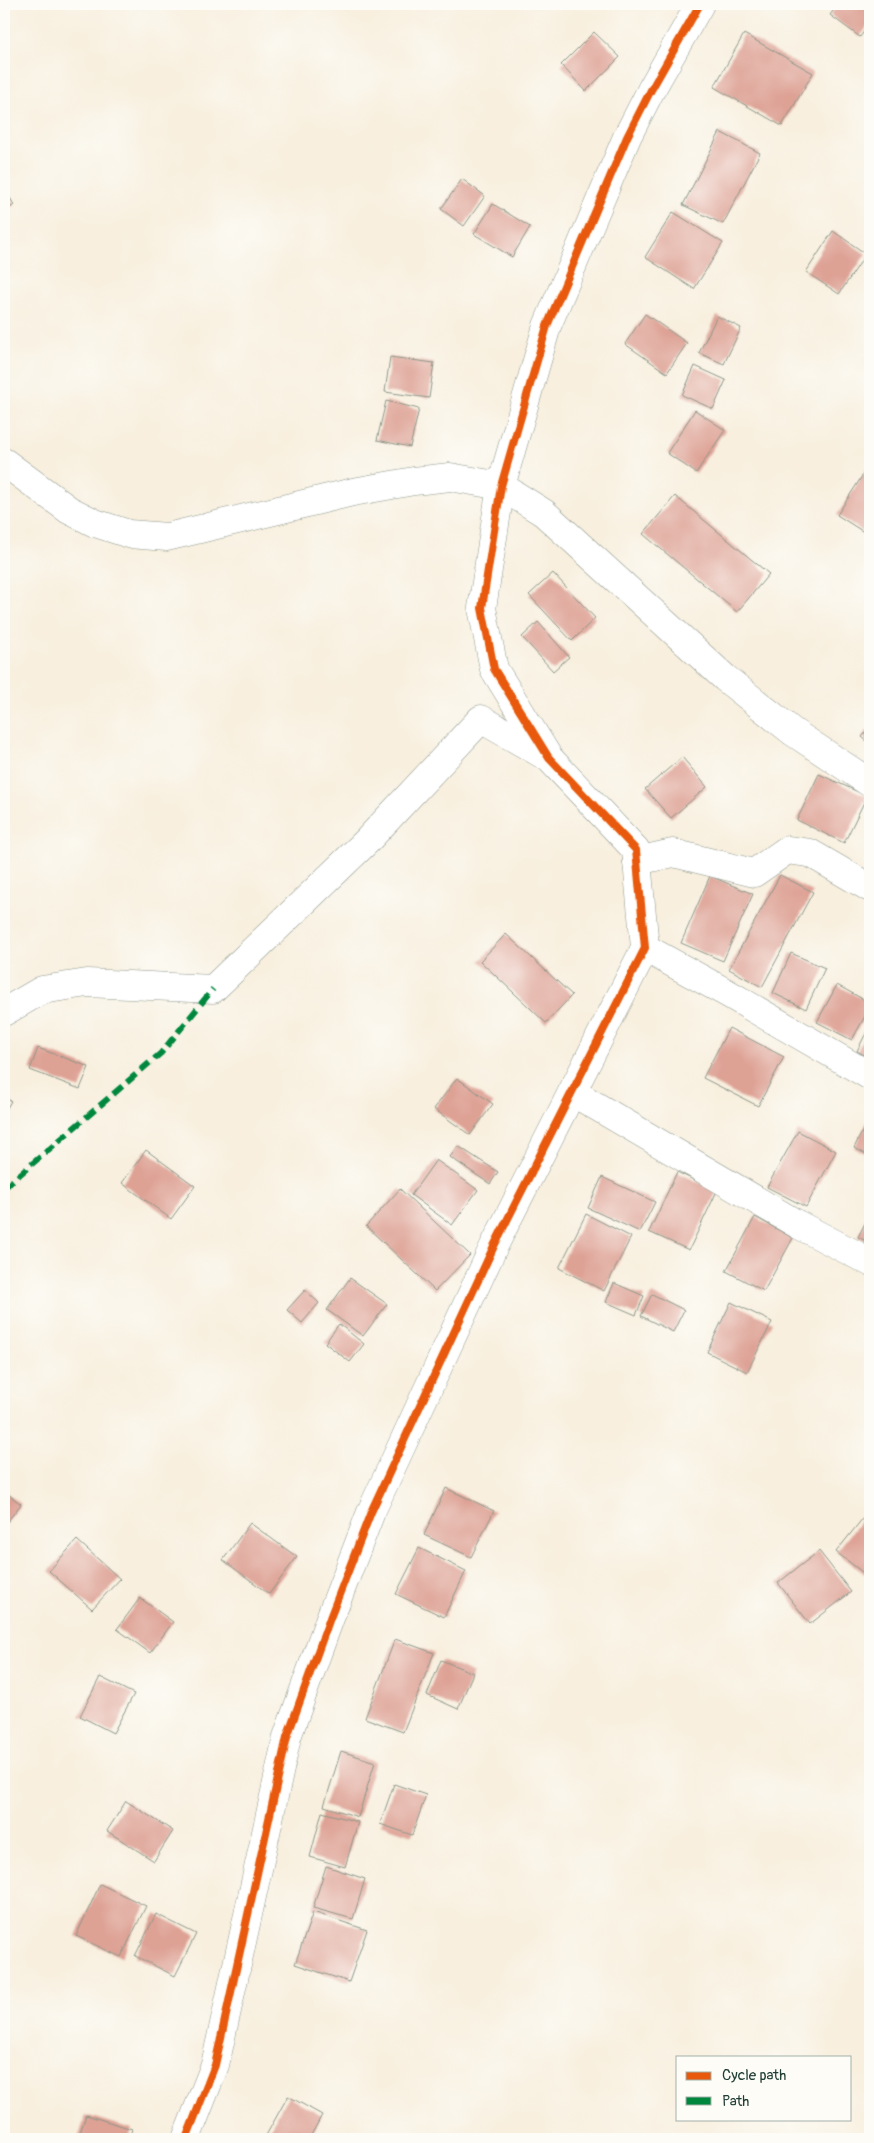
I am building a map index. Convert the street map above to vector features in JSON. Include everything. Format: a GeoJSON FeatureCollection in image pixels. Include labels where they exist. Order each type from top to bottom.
{"type":"FeatureCollection","features":[{"type":"Feature","properties":{"kind":"street"},"geometry":{"type":"LineString","coordinates":[[186,2139],[215,2065],[287,1737],[330,1618],[371,1512],[494,1246],[644,948],[636,850],[549,758],[494,669],[482,608],[501,486],[547,326],[627,136],[650,90],[700,4]]}},
{"type":"Feature","properties":{"kind":"street"},"geometry":{"type":"LineString","coordinates":[[4,462],[69,510],[95,523],[129,534],[167,538],[353,492],[414,482],[450,477],[501,486],[544,513],[725,678],[793,732],[870,783]]}},
{"type":"Feature","properties":{"kind":"street"},"geometry":{"type":"LineString","coordinates":[[4,1012],[42,990],[87,983],[213,989],[366,842],[481,719],[549,758]]}},
{"type":"Feature","properties":{"kind":"street"},"geometry":{"type":"LineString","coordinates":[[637,861],[673,853],[754,873],[787,850],[810,853],[870,888]]}},
{"type":"Feature","properties":{"kind":"street"},"geometry":{"type":"LineString","coordinates":[[644,948],[727,993],[870,1076]]}},
{"type":"Feature","properties":{"kind":"street"},"geometry":{"type":"LineString","coordinates":[[572,1092],[797,1224],[870,1262]]}},
{"type":"Feature","properties":{"kind":"building"},"geometry":{"type":"Polygon","coordinates":[[[838,4],[870,4],[870,23],[860,37],[830,15],[838,4]]]}},
{"type":"Feature","properties":{"kind":"building"},"geometry":{"type":"Polygon","coordinates":[[[594,32],[620,57],[586,91],[561,65],[594,32]]]}},
{"type":"Feature","properties":{"kind":"building"},"geometry":{"type":"Polygon","coordinates":[[[744,34],[813,73],[782,126],[714,87],[744,34]]]}},
{"type":"Feature","properties":{"kind":"building"},"geometry":{"type":"Polygon","coordinates":[[[720,132],[760,153],[723,224],[683,205],[720,132]]]}},
{"type":"Feature","properties":{"kind":"building"},"geometry":{"type":"Polygon","coordinates":[[[462,179],[485,196],[464,226],[441,209],[462,179]]]}},
{"type":"Feature","properties":{"kind":"building"},"geometry":{"type":"Polygon","coordinates":[[[4,187],[14,205],[4,212],[4,187]]]}},
{"type":"Feature","properties":{"kind":"building"},"geometry":{"type":"Polygon","coordinates":[[[493,204],[530,227],[512,257],[474,234],[493,204]]]}},
{"type":"Feature","properties":{"kind":"building"},"geometry":{"type":"Polygon","coordinates":[[[673,212],[723,243],[694,289],[645,257],[673,212]]]}},
{"type":"Feature","properties":{"kind":"building"},"geometry":{"type":"Polygon","coordinates":[[[833,231],[866,254],[839,294],[806,272],[833,231]]]}},
{"type":"Feature","properties":{"kind":"building"},"geometry":{"type":"Polygon","coordinates":[[[645,314],[687,343],[667,373],[625,344],[645,314]]]}},
{"type":"Feature","properties":{"kind":"building"},"geometry":{"type":"Polygon","coordinates":[[[717,316],[741,328],[724,364],[699,353],[717,316]]]}},
{"type":"Feature","properties":{"kind":"building"},"geometry":{"type":"Polygon","coordinates":[[[390,357],[434,363],[429,398],[385,392],[390,357]]]}},
{"type":"Feature","properties":{"kind":"building"},"geometry":{"type":"Polygon","coordinates":[[[695,366],[726,380],[713,409],[682,395],[695,366]]]}},
{"type":"Feature","properties":{"kind":"building"},"geometry":{"type":"Polygon","coordinates":[[[386,401],[419,409],[410,447],[377,440],[386,401]]]}},
{"type":"Feature","properties":{"kind":"building"},"geometry":{"type":"Polygon","coordinates":[[[695,410],[725,430],[696,473],[667,453],[695,410]]]}},
{"type":"Feature","properties":{"kind":"building"},"geometry":{"type":"Polygon","coordinates":[[[870,464],[870,536],[837,515],[870,464]]]}},
{"type":"Feature","properties":{"kind":"building"},"geometry":{"type":"Polygon","coordinates":[[[675,496],[769,574],[737,612],[643,534],[675,496]]]}},
{"type":"Feature","properties":{"kind":"building"},"geometry":{"type":"Polygon","coordinates":[[[553,573],[595,618],[572,641],[529,595],[553,573]]]}},
{"type":"Feature","properties":{"kind":"building"},"geometry":{"type":"Polygon","coordinates":[[[538,622],[569,657],[553,671],[522,637],[538,622]]]}},
{"type":"Feature","properties":{"kind":"building"},"geometry":{"type":"Polygon","coordinates":[[[870,727],[870,744],[862,737],[870,727]]]}},
{"type":"Feature","properties":{"kind":"building"},"geometry":{"type":"Polygon","coordinates":[[[682,757],[707,787],[671,818],[645,789],[682,757]]]}},
{"type":"Feature","properties":{"kind":"building"},"geometry":{"type":"Polygon","coordinates":[[[819,774],[867,796],[844,843],[797,820],[819,774]]]}},
{"type":"Feature","properties":{"kind":"building"},"geometry":{"type":"Polygon","coordinates":[[[780,875],[813,892],[762,987],[729,969],[780,875]]]}},
{"type":"Feature","properties":{"kind":"building"},"geometry":{"type":"Polygon","coordinates":[[[710,876],[753,894],[723,961],[681,943],[710,876]]]}},
{"type":"Feature","properties":{"kind":"building"},"geometry":{"type":"Polygon","coordinates":[[[506,934],[572,995],[546,1023],[480,961],[506,934]]]}},
{"type":"Feature","properties":{"kind":"building"},"geometry":{"type":"Polygon","coordinates":[[[791,953],[825,968],[806,1009],[773,993],[791,953]]]}},
{"type":"Feature","properties":{"kind":"building"},"geometry":{"type":"Polygon","coordinates":[[[837,985],[870,1003],[870,1007],[852,1040],[817,1022],[837,985]]]}},
{"type":"Feature","properties":{"kind":"building"},"geometry":{"type":"Polygon","coordinates":[[[870,1025],[870,1058],[857,1051],[870,1025]]]}},
{"type":"Feature","properties":{"kind":"building"},"geometry":{"type":"Polygon","coordinates":[[[729,1028],[784,1057],[758,1106],[703,1078],[729,1028]]]}},
{"type":"Feature","properties":{"kind":"building"},"geometry":{"type":"Polygon","coordinates":[[[38,1048],[89,1067],[80,1089],[30,1070],[38,1048]]]}},
{"type":"Feature","properties":{"kind":"building"},"geometry":{"type":"Polygon","coordinates":[[[457,1078],[493,1104],[470,1135],[434,1109],[457,1078]]]}},
{"type":"Feature","properties":{"kind":"building"},"geometry":{"type":"Polygon","coordinates":[[[4,1097],[11,1101],[4,1113],[4,1097]]]}},
{"type":"Feature","properties":{"kind":"building"},"geometry":{"type":"Polygon","coordinates":[[[870,1116],[870,1156],[854,1148],[870,1116]]]}},
{"type":"Feature","properties":{"kind":"building"},"geometry":{"type":"Polygon","coordinates":[[[798,1131],[836,1151],[806,1207],[767,1187],[798,1131]]]}},
{"type":"Feature","properties":{"kind":"building"},"geometry":{"type":"Polygon","coordinates":[[[458,1146],[498,1172],[490,1184],[450,1157],[458,1146]]]}},
{"type":"Feature","properties":{"kind":"building"},"geometry":{"type":"Polygon","coordinates":[[[146,1150],[195,1186],[171,1219],[122,1183],[146,1150]]]}},
{"type":"Feature","properties":{"kind":"building"},"geometry":{"type":"Polygon","coordinates":[[[436,1160],[478,1190],[452,1225],[411,1195],[436,1160]]]}},
{"type":"Feature","properties":{"kind":"building"},"geometry":{"type":"Polygon","coordinates":[[[677,1172],[717,1191],[689,1250],[649,1232],[677,1172]]]}},
{"type":"Feature","properties":{"kind":"building"},"geometry":{"type":"Polygon","coordinates":[[[602,1177],[655,1202],[640,1232],[588,1208],[602,1177]]]}},
{"type":"Feature","properties":{"kind":"building"},"geometry":{"type":"Polygon","coordinates":[[[400,1189],[470,1255],[435,1291],[366,1226],[400,1189]]]}},
{"type":"Feature","properties":{"kind":"building"},"geometry":{"type":"Polygon","coordinates":[[[870,1213],[870,1243],[858,1237],[870,1213]]]}},
{"type":"Feature","properties":{"kind":"building"},"geometry":{"type":"Polygon","coordinates":[[[586,1214],[631,1237],[604,1291],[559,1268],[586,1214]]]}},
{"type":"Feature","properties":{"kind":"building"},"geometry":{"type":"Polygon","coordinates":[[[755,1217],[793,1238],[764,1291],[726,1271],[755,1217]]]}},
{"type":"Feature","properties":{"kind":"building"},"geometry":{"type":"Polygon","coordinates":[[[350,1278],[387,1304],[363,1336],[327,1310],[350,1278]]]}},
{"type":"Feature","properties":{"kind":"building"},"geometry":{"type":"Polygon","coordinates":[[[614,1283],[644,1296],[636,1315],[606,1302],[614,1283]]]}},
{"type":"Feature","properties":{"kind":"building"},"geometry":{"type":"Polygon","coordinates":[[[305,1290],[319,1303],[302,1323],[287,1310],[305,1290]]]}},
{"type":"Feature","properties":{"kind":"building"},"geometry":{"type":"Polygon","coordinates":[[[652,1294],[684,1310],[673,1332],[641,1316],[652,1294]]]}},
{"type":"Feature","properties":{"kind":"building"},"geometry":{"type":"Polygon","coordinates":[[[731,1302],[772,1322],[747,1372],[707,1352],[731,1302]]]}},
{"type":"Feature","properties":{"kind":"building"},"geometry":{"type":"Polygon","coordinates":[[[339,1324],[364,1344],[350,1362],[325,1343],[339,1324]]]}},
{"type":"Feature","properties":{"kind":"building"},"geometry":{"type":"Polygon","coordinates":[[[446,1488],[494,1511],[471,1557],[424,1535],[446,1488]]]}},
{"type":"Feature","properties":{"kind":"building"},"geometry":{"type":"Polygon","coordinates":[[[4,1491],[21,1504],[4,1526],[4,1491]]]}},
{"type":"Feature","properties":{"kind":"building"},"geometry":{"type":"Polygon","coordinates":[[[867,1513],[870,1515],[870,1578],[836,1552],[867,1513]]]}},
{"type":"Feature","properties":{"kind":"building"},"geometry":{"type":"Polygon","coordinates":[[[250,1523],[297,1557],[269,1594],[223,1560],[250,1523]]]}},
{"type":"Feature","properties":{"kind":"building"},"geometry":{"type":"Polygon","coordinates":[[[77,1540],[120,1579],[92,1609],[49,1571],[77,1540]]]}},
{"type":"Feature","properties":{"kind":"building"},"geometry":{"type":"Polygon","coordinates":[[[419,1548],[466,1571],[444,1617],[396,1594],[419,1548]]]}},
{"type":"Feature","properties":{"kind":"building"},"geometry":{"type":"Polygon","coordinates":[[[819,1551],[851,1592],[810,1624],[778,1583],[819,1551]]]}},
{"type":"Feature","properties":{"kind":"building"},"geometry":{"type":"Polygon","coordinates":[[[140,1598],[173,1622],[150,1653],[117,1629],[140,1598]]]}},
{"type":"Feature","properties":{"kind":"building"},"geometry":{"type":"Polygon","coordinates":[[[395,1639],[434,1653],[403,1732],[365,1718],[395,1639]]]}},
{"type":"Feature","properties":{"kind":"building"},"geometry":{"type":"Polygon","coordinates":[[[441,1660],[473,1673],[458,1709],[427,1695],[441,1660]]]}},
{"type":"Feature","properties":{"kind":"building"},"geometry":{"type":"Polygon","coordinates":[[[100,1677],[134,1694],[113,1733],[80,1716],[100,1677]]]}},
{"type":"Feature","properties":{"kind":"building"},"geometry":{"type":"Polygon","coordinates":[[[341,1751],[375,1762],[358,1817],[324,1806],[341,1751]]]}},
{"type":"Feature","properties":{"kind":"building"},"geometry":{"type":"Polygon","coordinates":[[[394,1784],[426,1795],[412,1835],[380,1824],[394,1784]]]}},
{"type":"Feature","properties":{"kind":"building"},"geometry":{"type":"Polygon","coordinates":[[[126,1801],[173,1831],[154,1861],[107,1831],[126,1801]]]}},
{"type":"Feature","properties":{"kind":"building"},"geometry":{"type":"Polygon","coordinates":[[[322,1812],[358,1822],[345,1867],[310,1857],[322,1812]]]}},
{"type":"Feature","properties":{"kind":"building"},"geometry":{"type":"Polygon","coordinates":[[[326,1866],[365,1879],[353,1919],[313,1908],[326,1866]]]}},
{"type":"Feature","properties":{"kind":"building"},"geometry":{"type":"Polygon","coordinates":[[[100,1884],[146,1906],[121,1957],[76,1936],[100,1884]]]}},
{"type":"Feature","properties":{"kind":"building"},"geometry":{"type":"Polygon","coordinates":[[[313,1912],[367,1930],[349,1982],[295,1964],[313,1912]]]}},
{"type":"Feature","properties":{"kind":"building"},"geometry":{"type":"Polygon","coordinates":[[[156,1914],[196,1934],[175,1976],[135,1956],[156,1914]]]}},
{"type":"Feature","properties":{"kind":"building"},"geometry":{"type":"Polygon","coordinates":[[[288,2096],[322,2115],[309,2139],[264,2139],[288,2096]]]}},
{"type":"Feature","properties":{"kind":"building"},"geometry":{"type":"Polygon","coordinates":[[[86,2115],[132,2129],[129,2139],[78,2139],[86,2115]]]}},
{"type":"Feature","properties":{"kind":"marked path"},"geometry":{"type":"LineString","coordinates":[[4,1188],[161,1053],[213,989]]}},
{"type":"Feature","properties":{"kind":"cycle path"},"geometry":{"type":"LineString","coordinates":[[186,2139],[215,2065],[287,1737],[330,1618],[371,1512],[494,1246],[645,948],[636,850],[549,758],[494,669],[482,608],[501,486],[547,326],[627,137],[651,90],[700,4]]}}]}
